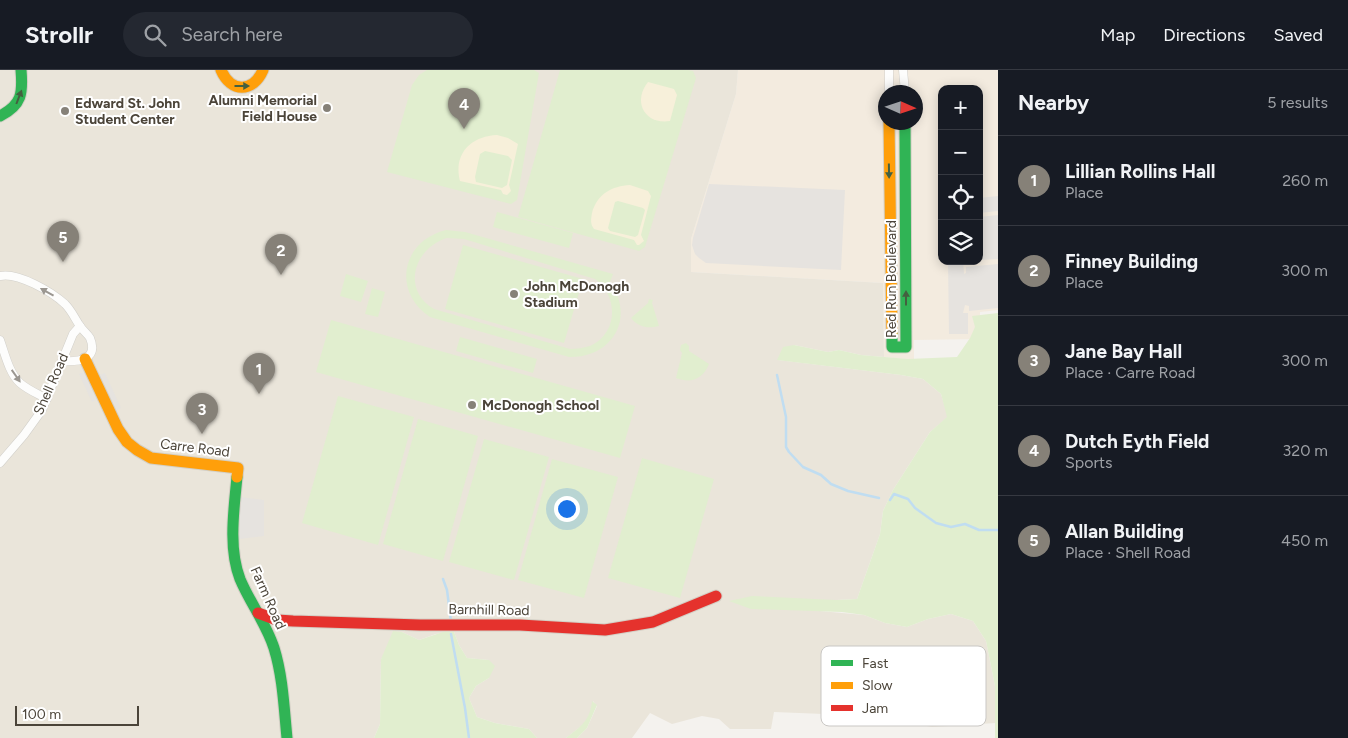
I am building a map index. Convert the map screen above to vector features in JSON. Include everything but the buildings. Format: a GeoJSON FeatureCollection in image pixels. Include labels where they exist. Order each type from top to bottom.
{"type":"FeatureCollection","features":[{"type":"Feature","properties":{"kind":"street"},"geometry":{"type":"LineString","coordinates":[[0,116],[11,111],[20,100],[22,92],[21,70]]}},
{"type":"Feature","properties":{"kind":"street"},"geometry":{"type":"LineString","coordinates":[[222,70],[228,82],[242,88],[256,83],[263,70]]}},
{"type":"Feature","properties":{"kind":"street"},"geometry":{"type":"LineString","coordinates":[[889,70],[889,85]]}},
{"type":"Feature","properties":{"kind":"street"},"geometry":{"type":"LineString","coordinates":[[903,70],[904,85]]}},
{"type":"Feature","properties":{"kind":"street","name":"Red Run Boulevard"},"geometry":{"type":"LineString","coordinates":[[889,130],[892,347],[906,347],[905,130]]}},
{"type":"Feature","properties":{"kind":"street"},"geometry":{"type":"LineString","coordinates":[[0,276],[16,276],[54,296],[66,305],[75,316],[90,340],[92,347],[90,353],[80,362],[63,361]]}},
{"type":"Feature","properties":{"kind":"street","name":"Shell Road"},"geometry":{"type":"LineString","coordinates":[[0,463],[34,422],[48,399],[73,334],[80,326]]}},
{"type":"Feature","properties":{"kind":"street"},"geometry":{"type":"LineString","coordinates":[[0,340],[16,379],[48,399]]}},
{"type":"Feature","properties":{"kind":"street","name":"Carre Road"},"geometry":{"type":"LineString","coordinates":[[85,359],[118,429],[127,442],[136,450],[151,458],[238,468]]}},
{"type":"Feature","properties":{"kind":"street","name":"Farm Road"},"geometry":{"type":"LineString","coordinates":[[238,468],[235,500],[236,558],[239,575],[276,655],[287,738]]}},
{"type":"Feature","properties":{"kind":"street","name":"Barnhill Road"},"geometry":{"type":"LineString","coordinates":[[258,613],[277,620],[293,622],[520,625],[605,630],[653,622],[716,596]]}},
{"type":"Feature","properties":{"kind":"shaded area","name":"McDonogh School"},"geometry":{"type":"Polygon","coordinates":[[[0,70],[738,70],[736,94],[691,239],[691,272],[883,283],[884,357],[861,355],[839,350],[828,352],[794,345],[778,360],[923,379],[941,394],[948,417],[930,432],[893,490],[883,511],[880,534],[857,599],[836,600],[820,611],[864,615],[885,623],[907,627],[928,619],[951,614],[973,621],[986,641],[995,686],[996,723],[986,724],[986,646],[821,646],[821,714],[774,712],[771,729],[730,729],[719,719],[702,716],[672,724],[650,713],[632,738],[577,738],[587,728],[597,706],[593,701],[591,711],[585,723],[566,738],[537,738],[529,729],[495,723],[477,717],[469,698],[476,686],[489,678],[489,660],[467,658],[454,632],[436,634],[419,640],[402,632],[381,659],[380,724],[374,738],[0,738],[0,70]]]}},
{"type":"Feature","properties":{"kind":"shaded area"},"geometry":{"type":"Polygon","coordinates":[[[738,70],[998,70],[998,310],[980,312],[980,339],[914,340],[914,360],[884,357],[883,283],[691,272],[691,239],[736,94],[738,70]]]}},
{"type":"Feature","properties":{"kind":"shaded area"},"geometry":{"type":"Polygon","coordinates":[[[709,184],[845,190],[841,270],[706,263],[695,254],[692,245],[709,184]]]}},
{"type":"Feature","properties":{"kind":"shaded area"},"geometry":{"type":"Polygon","coordinates":[[[998,196],[998,211],[983,213],[983,198],[998,196]]]}},
{"type":"Feature","properties":{"kind":"shaded area"},"geometry":{"type":"Polygon","coordinates":[[[998,215],[998,259],[983,260],[983,217],[998,215]]]}},
{"type":"Feature","properties":{"kind":"shaded area"},"geometry":{"type":"Polygon","coordinates":[[[998,264],[998,308],[969,311],[969,306],[965,305],[963,313],[968,313],[968,334],[949,334],[948,265],[963,265],[964,274],[966,273],[966,267],[998,264]]]}},
{"type":"Feature","properties":{"kind":"shaded area"},"geometry":{"type":"Polygon","coordinates":[[[90,370],[94,377],[105,373],[121,408],[110,413],[102,397],[92,402],[79,374],[90,370]]]}},
{"type":"Feature","properties":{"kind":"shaded area"},"geometry":{"type":"Polygon","coordinates":[[[240,497],[264,500],[264,536],[239,539],[240,497]]]}},
{"type":"Feature","properties":{"kind":"green space"},"geometry":{"type":"Polygon","coordinates":[[[427,70],[534,70],[539,73],[517,200],[511,204],[387,172],[412,85],[419,75],[427,70]]]}},
{"type":"Feature","properties":{"kind":"green space"},"geometry":{"type":"Polygon","coordinates":[[[560,70],[693,71],[696,78],[645,247],[639,251],[518,217],[560,70]]]}},
{"type":"Feature","properties":{"kind":"green space"},"geometry":{"type":"Polygon","coordinates":[[[497,212],[573,233],[569,248],[493,227],[497,212]]]}},
{"type":"Feature","properties":{"kind":"green space"},"geometry":{"type":"Polygon","coordinates":[[[446,230],[465,232],[613,274],[610,282],[621,309],[620,322],[615,333],[608,343],[597,351],[584,356],[569,357],[430,317],[418,307],[410,294],[406,281],[407,268],[411,256],[419,245],[431,236],[446,230]],[[447,238],[436,243],[426,251],[420,260],[416,270],[415,281],[417,291],[424,301],[434,309],[570,349],[590,346],[606,333],[612,314],[611,305],[603,286],[595,279],[464,239],[447,238]]]}},
{"type":"Feature","properties":{"kind":"green space","name":"John McDonogh Stadium"},"geometry":{"type":"Polygon","coordinates":[[[463,245],[583,279],[564,343],[445,309],[463,245]]]}},
{"type":"Feature","properties":{"kind":"green space"},"geometry":{"type":"Polygon","coordinates":[[[346,274],[368,281],[361,302],[340,296],[346,274]]]}},
{"type":"Feature","properties":{"kind":"green space"},"geometry":{"type":"Polygon","coordinates":[[[372,288],[385,292],[378,317],[365,314],[372,288]]]}},
{"type":"Feature","properties":{"kind":"green space"},"geometry":{"type":"Polygon","coordinates":[[[649,299],[653,300],[652,303],[659,326],[644,326],[631,318],[648,303],[649,299]]]}},
{"type":"Feature","properties":{"kind":"green space"},"geometry":{"type":"Polygon","coordinates":[[[998,313],[998,738],[995,738],[995,686],[986,641],[973,621],[951,614],[928,619],[907,627],[885,623],[864,615],[842,612],[751,609],[729,601],[752,596],[836,600],[857,599],[880,534],[883,511],[893,490],[930,432],[947,417],[941,394],[923,379],[777,360],[783,347],[794,345],[828,352],[839,350],[861,355],[908,359],[957,357],[975,327],[972,316],[998,313]]]}},
{"type":"Feature","properties":{"kind":"green space"},"geometry":{"type":"Polygon","coordinates":[[[331,320],[635,406],[620,458],[316,372],[331,320]]]}},
{"type":"Feature","properties":{"kind":"green space"},"geometry":{"type":"Polygon","coordinates":[[[460,337],[537,359],[533,373],[456,351],[460,337]]]}},
{"type":"Feature","properties":{"kind":"green space"},"geometry":{"type":"Polygon","coordinates":[[[686,343],[689,346],[689,351],[709,364],[700,377],[696,379],[681,380],[676,378],[682,353],[680,350],[681,345],[686,343]]]}},
{"type":"Feature","properties":{"kind":"green space"},"geometry":{"type":"Polygon","coordinates":[[[338,396],[414,417],[378,545],[302,523],[338,396]]]}},
{"type":"Feature","properties":{"kind":"green space"},"geometry":{"type":"Polygon","coordinates":[[[418,419],[478,436],[443,561],[383,544],[418,419]]]}},
{"type":"Feature","properties":{"kind":"green space"},"geometry":{"type":"Polygon","coordinates":[[[484,439],[549,457],[514,580],[449,562],[484,439]]]}},
{"type":"Feature","properties":{"kind":"green space"},"geometry":{"type":"Polygon","coordinates":[[[642,458],[714,479],[680,598],[608,578],[642,458]]]}},
{"type":"Feature","properties":{"kind":"green space"},"geometry":{"type":"Polygon","coordinates":[[[552,459],[618,477],[584,598],[518,580],[552,459]]]}},
{"type":"Feature","properties":{"kind":"green space"},"geometry":{"type":"Polygon","coordinates":[[[393,631],[402,632],[419,640],[446,631],[454,632],[467,658],[489,660],[495,666],[489,678],[476,686],[469,698],[477,717],[495,723],[529,729],[537,738],[374,738],[380,724],[381,659],[393,631]]]}},
{"type":"Feature","properties":{"kind":"green space"},"geometry":{"type":"Polygon","coordinates":[[[592,701],[597,705],[587,728],[577,738],[566,738],[587,718],[592,701]]]}},
{"type":"Feature","properties":{"kind":"sand"},"geometry":{"type":"Polygon","coordinates":[[[648,82],[674,89],[677,95],[670,121],[654,119],[644,111],[641,97],[648,82]]]}},
{"type":"Feature","properties":{"kind":"sand"},"geometry":{"type":"Polygon","coordinates":[[[497,135],[508,138],[518,144],[509,185],[511,191],[507,195],[503,194],[501,190],[460,181],[459,163],[466,148],[479,139],[497,135]],[[485,151],[480,154],[475,177],[476,182],[502,188],[507,185],[512,160],[508,156],[485,151]]]}},
{"type":"Feature","properties":{"kind":"sand"},"geometry":{"type":"Polygon","coordinates":[[[630,185],[648,191],[651,196],[641,235],[644,241],[639,245],[634,240],[594,229],[591,223],[594,206],[601,196],[611,189],[630,185]],[[618,201],[615,202],[608,228],[610,231],[635,237],[638,235],[645,210],[618,201]]]}},
{"type":"Feature","properties":{"kind":"waterway"},"geometry":{"type":"LineString","coordinates":[[777,375],[786,417],[786,447],[789,452],[803,467],[821,475],[831,484],[848,491],[879,498]]}},
{"type":"Feature","properties":{"kind":"waterway"},"geometry":{"type":"LineString","coordinates":[[890,500],[894,494],[908,499],[915,508],[936,523],[951,527],[965,524],[979,530],[998,530]]}},
{"type":"Feature","properties":{"kind":"waterway"},"geometry":{"type":"LineString","coordinates":[[443,579],[447,590],[451,621]]}},
{"type":"Feature","properties":{"kind":"waterway"},"geometry":{"type":"LineString","coordinates":[[451,634],[469,738]]}},
{"type":"Feature","properties":{"kind":"traffic: fast"},"geometry":{"type":"LineString","coordinates":[[0,116],[13,107],[20,98],[22,85],[21,70]]}},
{"type":"Feature","properties":{"kind":"traffic: fast"},"geometry":{"type":"LineString","coordinates":[[892,333],[892,347],[906,347],[905,130]]}},
{"type":"Feature","properties":{"kind":"traffic: fast"},"geometry":{"type":"LineString","coordinates":[[237,477],[233,528],[236,567],[244,588],[267,630],[274,648],[281,681],[287,738]]}},
{"type":"Feature","properties":{"kind":"traffic: slow"},"geometry":{"type":"LineString","coordinates":[[221,70],[230,83],[242,87],[254,83],[263,70]]}},
{"type":"Feature","properties":{"kind":"traffic: slow"},"geometry":{"type":"LineString","coordinates":[[889,130],[892,333]]}},
{"type":"Feature","properties":{"kind":"traffic: slow"},"geometry":{"type":"LineString","coordinates":[[85,359],[118,429],[127,442],[137,450],[151,458],[238,468],[237,477]]}},
{"type":"Feature","properties":{"kind":"traffic: jam"},"geometry":{"type":"LineString","coordinates":[[258,613],[277,620],[293,621],[420,625],[520,625],[605,630],[653,622],[716,596]]}},
{"type":"Feature","properties":{"kind":"place","name":"Alumni Memorial Field House"},"geometry":{"type":"Point","coordinates":[327,108]}},
{"type":"Feature","properties":{"kind":"place","name":"Edward St. John Student Center"},"geometry":{"type":"Point","coordinates":[65,111]}},
{"type":"Feature","properties":{"kind":"place","name":"Dutch Eyth Field"},"geometry":{"type":"Point","coordinates":[464,129]}},
{"type":"Feature","properties":{"kind":"place","name":"Allan Building"},"geometry":{"type":"Point","coordinates":[63,262]}},
{"type":"Feature","properties":{"kind":"place","name":"Finney Building"},"geometry":{"type":"Point","coordinates":[281,275]}},
{"type":"Feature","properties":{"kind":"place","name":"John McDonogh Stadium"},"geometry":{"type":"Point","coordinates":[514,294]}},
{"type":"Feature","properties":{"kind":"place","name":"Lillian Rollins Hall"},"geometry":{"type":"Point","coordinates":[259,394]}},
{"type":"Feature","properties":{"kind":"place","name":"McDonogh School"},"geometry":{"type":"Point","coordinates":[472,405]}},
{"type":"Feature","properties":{"kind":"place","name":"Jane Bay Hall"},"geometry":{"type":"Point","coordinates":[202,434]}}]}
